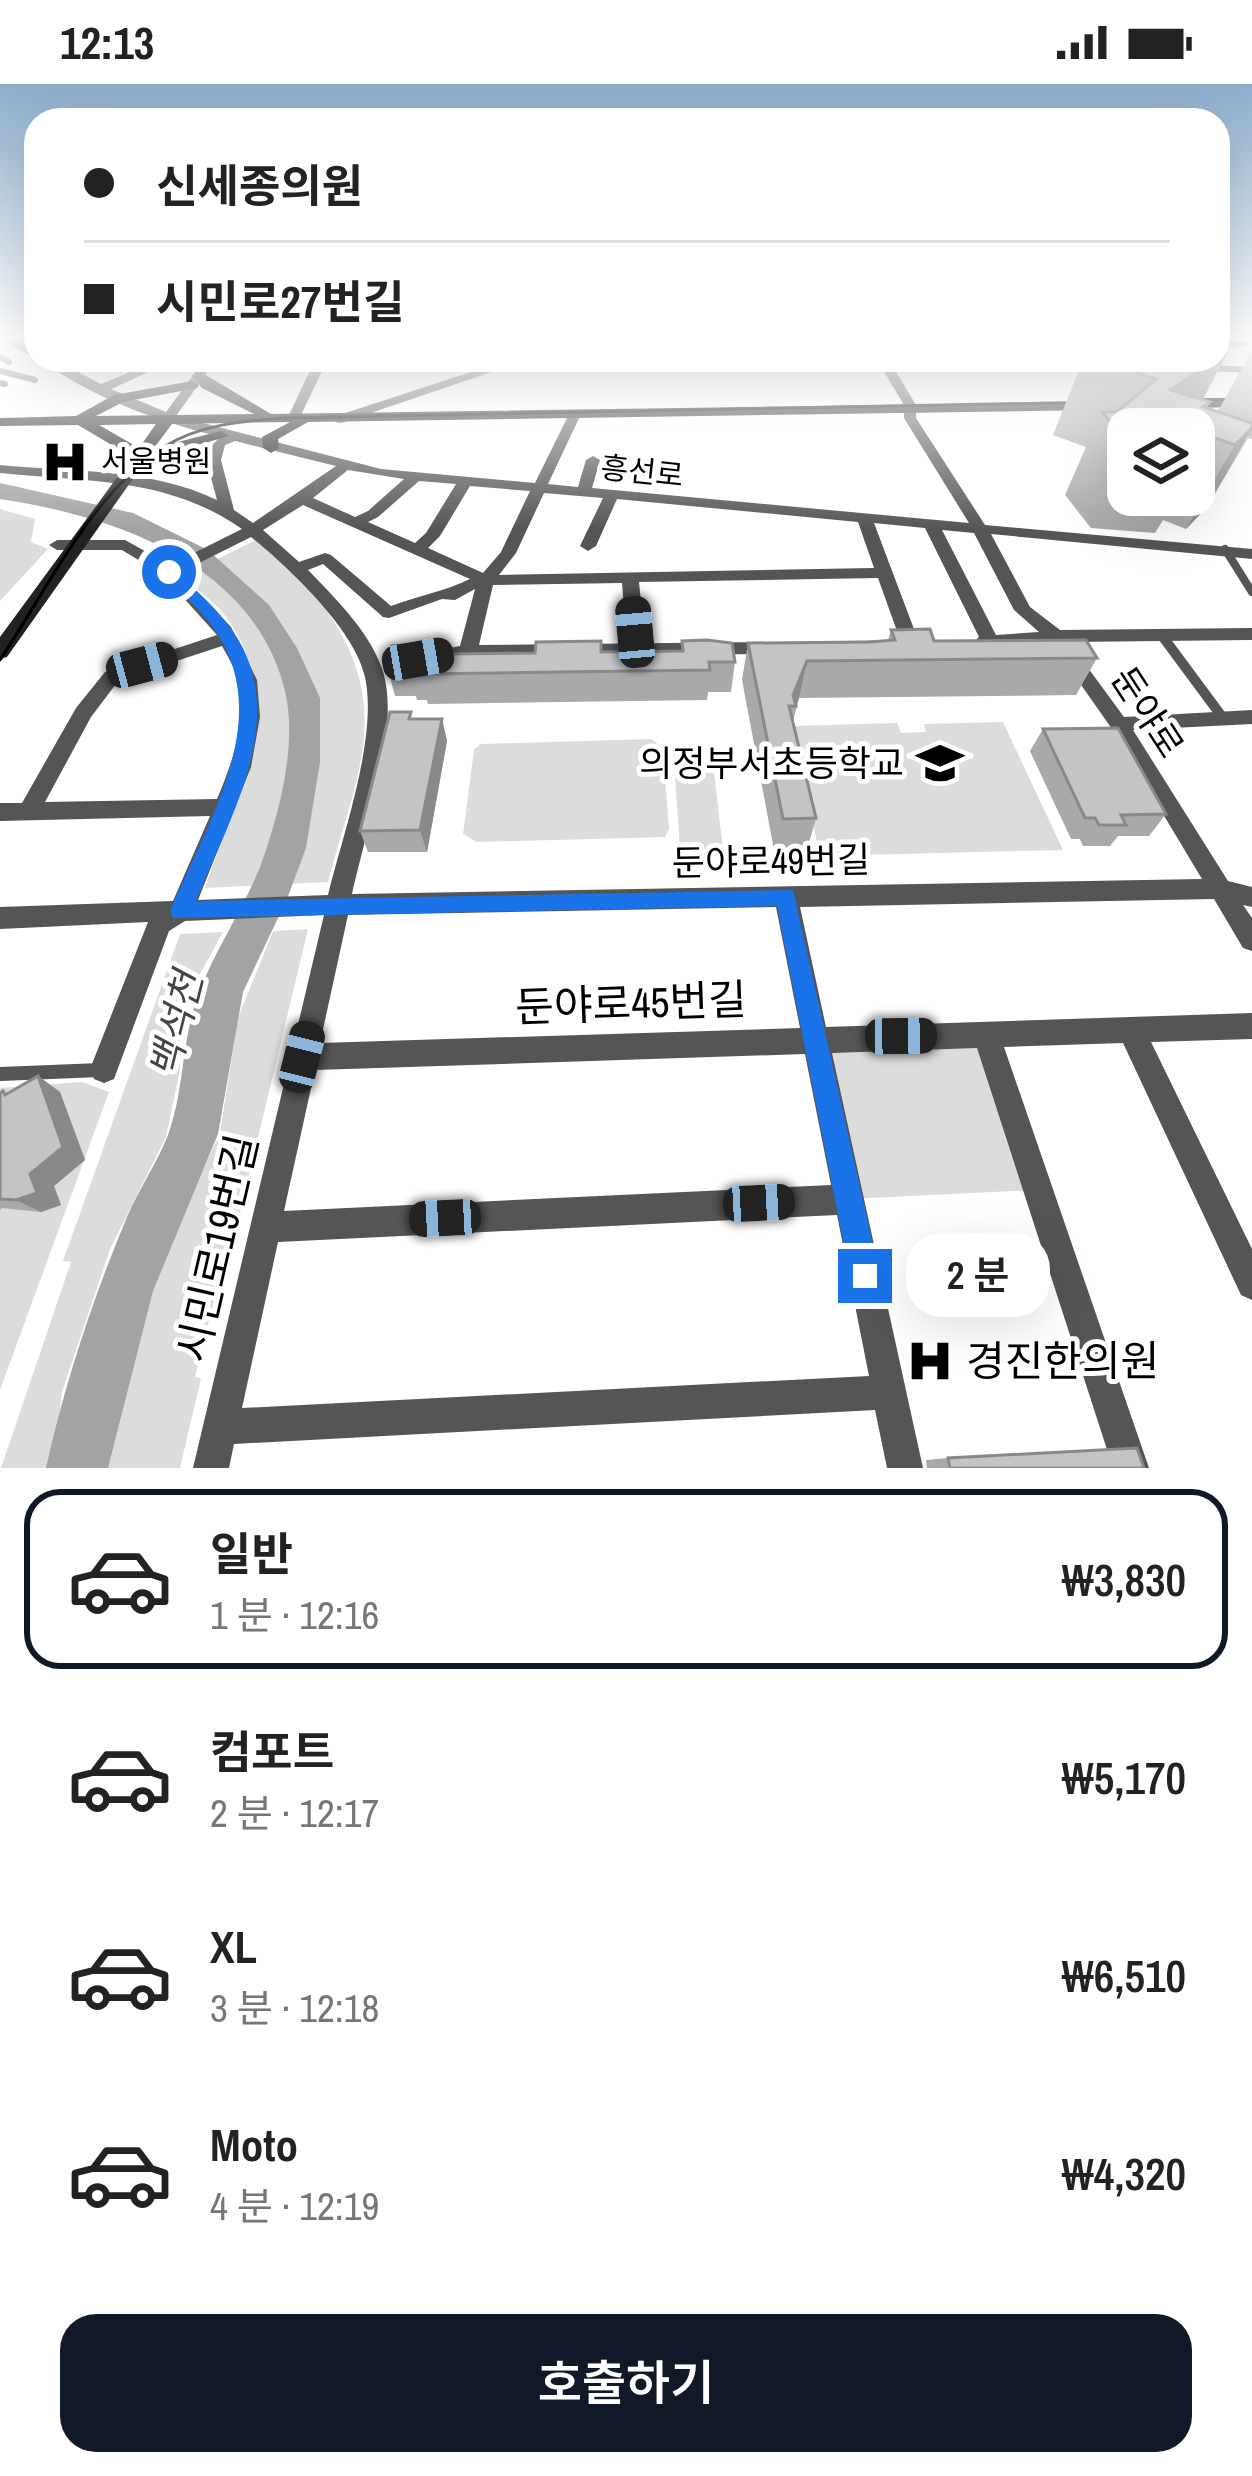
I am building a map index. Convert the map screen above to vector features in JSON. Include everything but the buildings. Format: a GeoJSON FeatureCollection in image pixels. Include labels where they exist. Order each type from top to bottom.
{"type":"FeatureCollection","features":[{"type":"Feature","properties":{"kind":"street"},"geometry":{"type":"LineString","coordinates":[[71,421],[115,401]]}},
{"type":"Feature","properties":{"kind":"street","name":"흥선로"},"geometry":{"type":"LineString","coordinates":[[126,401],[226,437],[343,467],[415,477],[1252,554]]}},
{"type":"Feature","properties":{"kind":"street"},"geometry":{"type":"LineString","coordinates":[[0,652],[72,542],[181,401]]}},
{"type":"Feature","properties":{"kind":"street"},"geometry":{"type":"LineString","coordinates":[[237,401],[289,417]]}},
{"type":"Feature","properties":{"kind":"street"},"geometry":{"type":"LineString","coordinates":[[289,417],[298,401]]}},
{"type":"Feature","properties":{"kind":"street"},"geometry":{"type":"LineString","coordinates":[[340,419],[397,401]]}},
{"type":"Feature","properties":{"kind":"street","name":"둔야로"},"geometry":{"type":"LineString","coordinates":[[907,401],[910,418],[980,529],[1023,610],[1057,636],[1119,724],[1252,940]]}},
{"type":"Feature","properties":{"kind":"street"},"geometry":{"type":"LineString","coordinates":[[0,422],[910,405],[932,410],[1102,401]]}},
{"type":"Feature","properties":{"kind":"street"},"geometry":{"type":"LineString","coordinates":[[1196,401],[1252,403]]}},
{"type":"Feature","properties":{"kind":"street"},"geometry":{"type":"LineString","coordinates":[[294,570],[325,558],[389,613],[442,593],[449,596],[484,580],[508,553],[575,414]]}},
{"type":"Feature","properties":{"kind":"street"},"geometry":{"type":"LineString","coordinates":[[271,448],[270,437],[276,432],[315,419]]}},
{"type":"Feature","properties":{"kind":"street"},"geometry":{"type":"LineString","coordinates":[[71,421],[138,459]]}},
{"type":"Feature","properties":{"kind":"street"},"geometry":{"type":"LineString","coordinates":[[138,459],[226,437]]}},
{"type":"Feature","properties":{"kind":"street"},"geometry":{"type":"LineString","coordinates":[[226,437],[214,460],[227,510]]}},
{"type":"Feature","properties":{"kind":"street"},"geometry":{"type":"LineString","coordinates":[[583,494],[593,460]]}},
{"type":"Feature","properties":{"kind":"street"},"geometry":{"type":"LineString","coordinates":[[169,572],[256,530],[305,500],[343,467]]}},
{"type":"Feature","properties":{"kind":"street"},"geometry":{"type":"LineString","coordinates":[[0,469],[173,490],[227,510],[256,530],[330,603],[373,670],[468,651],[784,648]]}},
{"type":"Feature","properties":{"kind":"street"},"geometry":{"type":"LineString","coordinates":[[356,522],[373,514],[415,477]]}},
{"type":"Feature","properties":{"kind":"street"},"geometry":{"type":"LineString","coordinates":[[418,550],[432,536],[464,483]]}},
{"type":"Feature","properties":{"kind":"street"},"geometry":{"type":"LineString","coordinates":[[588,546],[610,498]]}},
{"type":"Feature","properties":{"kind":"street"},"geometry":{"type":"LineString","coordinates":[[305,500],[484,580],[883,573]]}},
{"type":"Feature","properties":{"kind":"street"},"geometry":{"type":"LineString","coordinates":[[864,518],[883,573],[921,645],[890,646]]}},
{"type":"Feature","properties":{"kind":"street"},"geometry":{"type":"LineString","coordinates":[[932,526],[980,642],[1057,636],[1252,634]]}},
{"type":"Feature","properties":{"kind":"street"},"geometry":{"type":"LineString","coordinates":[[72,542],[124,545],[169,572],[227,638],[248,680],[250,717],[241,766],[226,807],[185,911],[159,925],[104,1070]]}},
{"type":"Feature","properties":{"kind":"street"},"geometry":{"type":"LineString","coordinates":[[630,579],[635,632]]}},
{"type":"Feature","properties":{"kind":"street"},"geometry":{"type":"LineString","coordinates":[[468,651],[484,580]]}},
{"type":"Feature","properties":{"kind":"street"},"geometry":{"type":"LineString","coordinates":[[29,812],[83,713],[112,676],[227,638]]}},
{"type":"Feature","properties":{"kind":"street","name":"시민로19번길"},"geometry":{"type":"LineString","coordinates":[[211,1468],[332,906],[377,732],[373,670]]}},
{"type":"Feature","properties":{"kind":"street"},"geometry":{"type":"LineString","coordinates":[[1119,724],[1252,717]]}},
{"type":"Feature","properties":{"kind":"street"},"geometry":{"type":"LineString","coordinates":[[0,812],[226,807]]}},
{"type":"Feature","properties":{"kind":"street","name":"둔야로49번길"},"geometry":{"type":"LineString","coordinates":[[0,918],[332,906],[1220,889],[1252,898]]}},
{"type":"Feature","properties":{"kind":"street"},"geometry":{"type":"LineString","coordinates":[[786,896],[905,1468]]}},
{"type":"Feature","properties":{"kind":"street","name":"둔야로45번길"},"geometry":{"type":"LineString","coordinates":[[302,1057],[1252,1026]]}},
{"type":"Feature","properties":{"kind":"street"},"geometry":{"type":"LineString","coordinates":[[1131,1030],[1252,1284]]}},
{"type":"Feature","properties":{"kind":"street"},"geometry":{"type":"LineString","coordinates":[[986,1035],[1131,1468]]}},
{"type":"Feature","properties":{"kind":"street"},"geometry":{"type":"LineString","coordinates":[[266,1227],[849,1198]]}},
{"type":"Feature","properties":{"kind":"street"},"geometry":{"type":"LineString","coordinates":[[220,1426],[889,1392]]}},
{"type":"Feature","properties":{"kind":"lane"},"geometry":{"type":"LineString","coordinates":[[1225,550],[1252,592]]}},
{"type":"Feature","properties":{"kind":"lane"},"geometry":{"type":"LineString","coordinates":[[1162,635],[1223,718]]}},
{"type":"Feature","properties":{"kind":"lane"},"geometry":{"type":"LineString","coordinates":[[0,1074],[104,1070]]}},
{"type":"Feature","properties":{"kind":"shaded area"},"geometry":{"type":"Polygon","coordinates":[[[0,509],[35,519],[31,542],[48,549],[0,601],[0,509]]]}},
{"type":"Feature","properties":{"kind":"shaded area"},"geometry":{"type":"Polygon","coordinates":[[[258,539],[317,598],[346,643],[359,677],[364,742],[328,882],[205,888],[250,749],[253,679],[243,646],[223,613],[181,577],[258,539]]]}},
{"type":"Feature","properties":{"kind":"shaded area"},"geometry":{"type":"Polygon","coordinates":[[[1003,722],[1063,850],[820,856],[791,726],[897,723],[901,733],[926,732],[924,724],[1003,722]]]}},
{"type":"Feature","properties":{"kind":"shaded area"},"geometry":{"type":"Polygon","coordinates":[[[651,739],[663,748],[669,829],[665,837],[477,842],[463,834],[474,750],[480,744],[651,739]]]}},
{"type":"Feature","properties":{"kind":"shaded area"},"geometry":{"type":"Polygon","coordinates":[[[673,747],[711,747],[723,849],[680,850],[673,747]]]}},
{"type":"Feature","properties":{"kind":"shaded area"},"geometry":{"type":"Polygon","coordinates":[[[308,929],[235,1234],[195,1377],[201,1378],[180,1468],[107,1468],[113,1398],[138,1311],[220,1133],[238,1018],[273,931],[308,929]]]}},
{"type":"Feature","properties":{"kind":"shaded area"},"geometry":{"type":"Polygon","coordinates":[[[223,932],[193,987],[180,1026],[180,1069],[166,1137],[110,1249],[62,1392],[53,1468],[1,1468],[71,1262],[63,1261],[180,934],[223,932]]]}},
{"type":"Feature","properties":{"kind":"shaded area"},"geometry":{"type":"Polygon","coordinates":[[[986,1035],[1036,1190],[849,1199],[816,1038],[986,1035]]]}},
{"type":"Feature","properties":{"kind":"shaded area"},"geometry":{"type":"Polygon","coordinates":[[[82,1082],[109,1092],[0,1390],[0,1088],[82,1082]]]}},
{"type":"Feature","properties":{"kind":"waterway","name":"백석천"},"geometry":{"type":"LineString","coordinates":[[0,491],[123,519],[198,555],[258,611],[303,698],[303,762],[286,848],[274,884],[221,992],[193,1134],[125,1291],[77,1468]]}},
{"type":"Feature","properties":{"kind":"tram line"},"geometry":{"type":"LineString","coordinates":[[0,660],[72,545],[114,490],[164,447],[221,425],[281,418],[1101,402]]}},
{"type":"Feature","properties":{"kind":"place","name":"서울병원"},"geometry":{"type":"Point","coordinates":[65,462]}},
{"type":"Feature","properties":{"kind":"place","name":"의정부서초등학교"},"geometry":{"type":"Point","coordinates":[940,763]}},
{"type":"Feature","properties":{"kind":"place","name":"경진한의원"},"geometry":{"type":"Point","coordinates":[930,1361]}},
{"type":"Feature","properties":{"kind":"route"},"geometry":{"type":"LineString","coordinates":[[169,572],[222,627],[248,680],[250,717],[241,766],[181,911],[786,896],[865,1276]]}}]}
